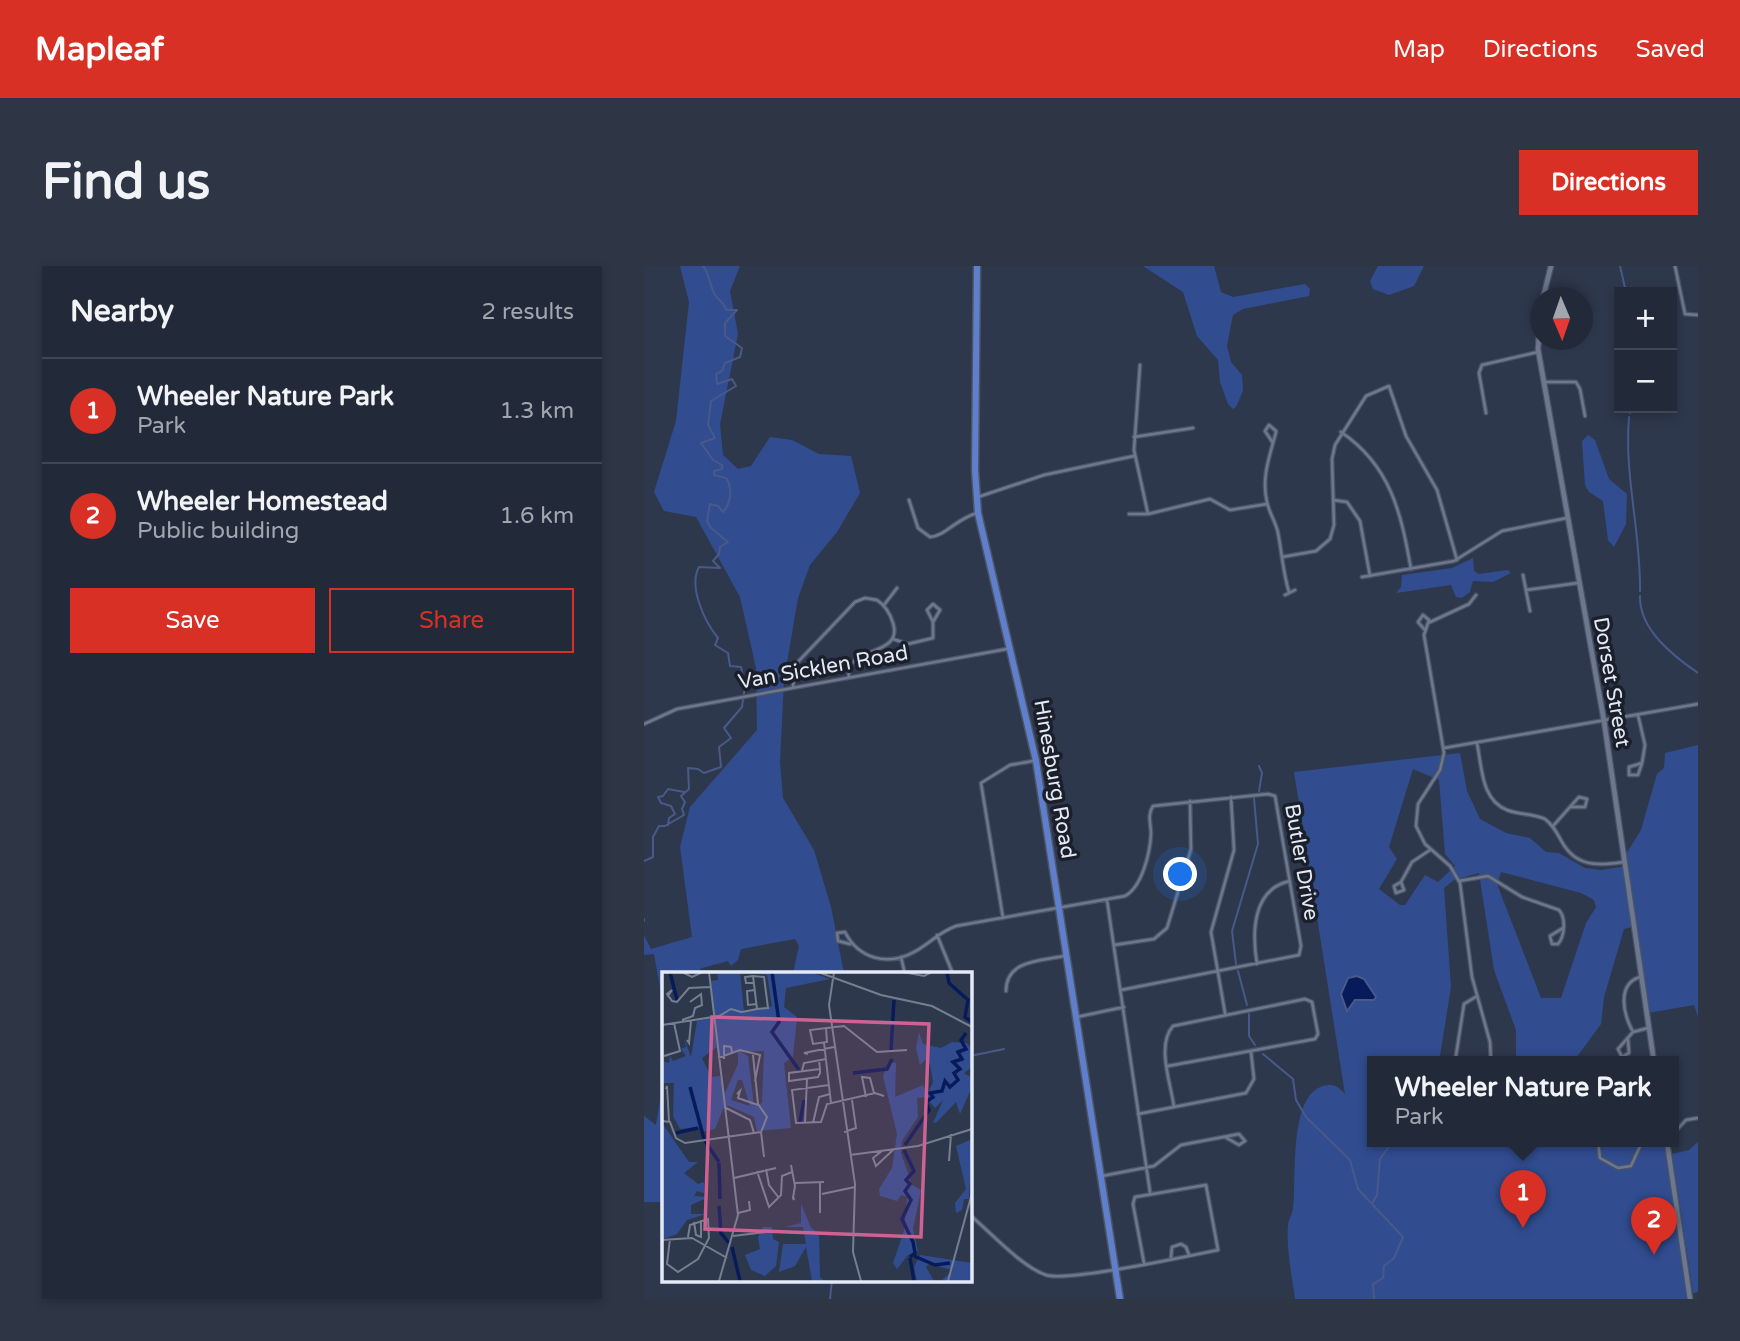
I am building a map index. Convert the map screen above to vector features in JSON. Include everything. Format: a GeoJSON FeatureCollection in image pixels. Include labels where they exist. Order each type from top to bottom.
{"type":"FeatureCollection","features":[{"type":"Feature","properties":{"kind":"main road","name":"Hinesburg Road"},"geometry":{"type":"LineString","coordinates":[[977,266],[978,513],[1036,761],[1120,1299]]}},
{"type":"Feature","properties":{"kind":"street"},"geometry":{"type":"LineString","coordinates":[[1546,287],[1551,266]]}},
{"type":"Feature","properties":{"kind":"street"},"geometry":{"type":"LineString","coordinates":[[1675,266],[1685,314],[1698,315]]}},
{"type":"Feature","properties":{"kind":"street"},"geometry":{"type":"LineString","coordinates":[[1486,413],[1479,373],[1482,365],[1538,352]]}},
{"type":"Feature","properties":{"kind":"street","name":"Dorset Street"},"geometry":{"type":"LineString","coordinates":[[1538,352],[1604,721],[1653,1056]]}},
{"type":"Feature","properties":{"kind":"street"},"geometry":{"type":"LineString","coordinates":[[1140,365],[1134,456],[1141,473],[1148,514]]}},
{"type":"Feature","properties":{"kind":"street"},"geometry":{"type":"LineString","coordinates":[[1544,382],[1576,382],[1586,416]]}},
{"type":"Feature","properties":{"kind":"street"},"geometry":{"type":"LineString","coordinates":[[1282,557],[1312,553],[1326,545],[1334,531],[1333,452],[1341,432],[1366,396],[1389,386],[1393,389],[1404,432],[1437,490],[1457,560]]}},
{"type":"Feature","properties":{"kind":"street"},"geometry":{"type":"LineString","coordinates":[[1273,443],[1265,431],[1269,425],[1276,430],[1273,443],[1265,474],[1267,504],[1277,528],[1289,592]]}},
{"type":"Feature","properties":{"kind":"street"},"geometry":{"type":"LineString","coordinates":[[1134,437],[1193,428]]}},
{"type":"Feature","properties":{"kind":"street"},"geometry":{"type":"LineString","coordinates":[[1341,432],[1364,451],[1393,493],[1402,517],[1411,569]]}},
{"type":"Feature","properties":{"kind":"street"},"geometry":{"type":"LineString","coordinates":[[976,498],[1044,475],[1134,456]]}},
{"type":"Feature","properties":{"kind":"street"},"geometry":{"type":"LineString","coordinates":[[1129,513],[1135,516],[1148,514],[1207,499],[1218,500],[1230,510],[1267,504]]}},
{"type":"Feature","properties":{"kind":"street"},"geometry":{"type":"LineString","coordinates":[[909,500],[918,528],[930,537],[938,536],[959,519],[978,513]]}},
{"type":"Feature","properties":{"kind":"street"},"geometry":{"type":"LineString","coordinates":[[1334,500],[1349,503],[1358,516],[1370,576]]}},
{"type":"Feature","properties":{"kind":"street"},"geometry":{"type":"LineString","coordinates":[[1362,577],[1457,560],[1506,530],[1567,518]]}},
{"type":"Feature","properties":{"kind":"street"},"geometry":{"type":"LineString","coordinates":[[1523,575],[1530,611]]}},
{"type":"Feature","properties":{"kind":"street"},"geometry":{"type":"LineString","coordinates":[[1526,590],[1578,583]]}},
{"type":"Feature","properties":{"kind":"street"},"geometry":{"type":"LineString","coordinates":[[884,605],[897,587]]}},
{"type":"Feature","properties":{"kind":"street"},"geometry":{"type":"LineString","coordinates":[[1284,595],[1295,590]]}},
{"type":"Feature","properties":{"kind":"street"},"geometry":{"type":"LineString","coordinates":[[1424,629],[1428,623],[1469,604],[1476,595]]}},
{"type":"Feature","properties":{"kind":"street"},"geometry":{"type":"LineString","coordinates":[[794,687],[792,673],[796,663],[853,604],[869,598],[884,605],[894,626],[893,639],[885,646],[853,660],[849,677]]}},
{"type":"Feature","properties":{"kind":"street"},"geometry":{"type":"LineString","coordinates":[[893,639],[906,644],[929,640],[935,634],[927,610],[935,604],[940,611],[933,622]]}},
{"type":"Feature","properties":{"kind":"street"},"geometry":{"type":"LineString","coordinates":[[1428,623],[1426,616],[1419,618],[1424,629],[1444,748],[1442,766],[1415,812],[1417,830],[1430,850],[1450,866],[1460,881],[1477,996],[1490,1042],[1491,1056]]}},
{"type":"Feature","properties":{"kind":"street","name":"Van Sicklen Road"},"geometry":{"type":"LineString","coordinates":[[644,724],[671,710],[1010,648]]}},
{"type":"Feature","properties":{"kind":"street"},"geometry":{"type":"LineString","coordinates":[[1444,748],[1698,704]]}},
{"type":"Feature","properties":{"kind":"street"},"geometry":{"type":"LineString","coordinates":[[1638,715],[1645,745],[1642,763],[1638,775],[1629,775],[1629,767],[1642,763]]}},
{"type":"Feature","properties":{"kind":"street"},"geometry":{"type":"LineString","coordinates":[[1478,743],[1486,789],[1492,800],[1507,811],[1534,815],[1553,826],[1565,847],[1578,859],[1595,865],[1623,862]]}},
{"type":"Feature","properties":{"kind":"street"},"geometry":{"type":"LineString","coordinates":[[1003,918],[981,783],[1010,765],[1036,761]]}},
{"type":"Feature","properties":{"kind":"street","name":"Butler Drive"},"geometry":{"type":"LineString","coordinates":[[901,957],[913,953],[937,935],[959,925],[1128,895],[1138,885],[1150,842],[1151,808],[1157,804],[1268,794],[1277,799],[1301,952],[1294,958],[1121,990]]}},
{"type":"Feature","properties":{"kind":"street"},"geometry":{"type":"LineString","coordinates":[[1225,1014],[1211,932],[1234,850],[1231,797]]}},
{"type":"Feature","properties":{"kind":"street"},"geometry":{"type":"LineString","coordinates":[[1553,826],[1570,807],[1579,797],[1587,799],[1585,807],[1570,807]]}},
{"type":"Feature","properties":{"kind":"street"},"geometry":{"type":"LineString","coordinates":[[1114,945],[1156,938],[1167,928],[1191,849],[1190,801]]}},
{"type":"Feature","properties":{"kind":"street"},"geometry":{"type":"LineString","coordinates":[[1401,882],[1410,864],[1430,850]]}},
{"type":"Feature","properties":{"kind":"street"},"geometry":{"type":"LineString","coordinates":[[1460,881],[1478,875],[1494,878],[1522,897],[1559,910],[1563,916],[1563,928],[1560,942],[1552,944],[1551,935],[1563,928]]}},
{"type":"Feature","properties":{"kind":"street"},"geometry":{"type":"LineString","coordinates":[[1257,965],[1254,932],[1262,901],[1273,887],[1290,881]]}},
{"type":"Feature","properties":{"kind":"street"},"geometry":{"type":"LineString","coordinates":[[1107,900],[1150,1192]]}},
{"type":"Feature","properties":{"kind":"street"},"geometry":{"type":"LineString","coordinates":[[937,935],[952,972]]}},
{"type":"Feature","properties":{"kind":"street"},"geometry":{"type":"LineString","coordinates":[[850,944],[875,957],[901,957],[905,972]]}},
{"type":"Feature","properties":{"kind":"street"},"geometry":{"type":"LineString","coordinates":[[1006,991],[1008,977],[1015,968],[1068,956]]}},
{"type":"Feature","properties":{"kind":"street"},"geometry":{"type":"LineString","coordinates":[[1633,1032],[1627,1018],[1624,993],[1629,982],[1640,977]]}},
{"type":"Feature","properties":{"kind":"street"},"geometry":{"type":"LineString","coordinates":[[1456,1056],[1464,1004],[1477,996]]}},
{"type":"Feature","properties":{"kind":"street"},"geometry":{"type":"LineString","coordinates":[[1168,1066],[1315,1039],[1318,1034],[1312,1003],[1303,1000],[1173,1026],[1165,1043],[1168,1066],[1174,1107]]}},
{"type":"Feature","properties":{"kind":"street"},"geometry":{"type":"LineString","coordinates":[[1077,1017],[1124,1007]]}},
{"type":"Feature","properties":{"kind":"street"},"geometry":{"type":"LineString","coordinates":[[1622,1056],[1618,1049],[1633,1032],[1648,1028]]}},
{"type":"Feature","properties":{"kind":"street"},"geometry":{"type":"LineString","coordinates":[[1624,1056],[1629,1053],[1628,1039]]}},
{"type":"Feature","properties":{"kind":"street"},"geometry":{"type":"LineString","coordinates":[[1138,1114],[1246,1093],[1254,1079],[1250,1051]]}},
{"type":"Feature","properties":{"kind":"street"},"geometry":{"type":"LineString","coordinates":[[1679,1128],[1686,1120],[1698,1118]]}},
{"type":"Feature","properties":{"kind":"street"},"geometry":{"type":"LineString","coordinates":[[1102,1176],[1157,1165],[1182,1145],[1240,1134],[1245,1141],[1239,1145],[1225,1137]]}},
{"type":"Feature","properties":{"kind":"street"},"geometry":{"type":"LineString","coordinates":[[1599,1147],[1600,1158],[1618,1168],[1631,1166],[1640,1147]]}},
{"type":"Feature","properties":{"kind":"street"},"geometry":{"type":"LineString","coordinates":[[1668,1147],[1688,1299],[1698,1296]]}},
{"type":"Feature","properties":{"kind":"street"},"geometry":{"type":"LineString","coordinates":[[971,1216],[1033,1269],[1046,1275],[1062,1277],[1144,1263],[1218,1250],[1207,1186],[1201,1184],[1137,1195],[1133,1201],[1144,1263]]}},
{"type":"Feature","properties":{"kind":"street"},"geometry":{"type":"LineString","coordinates":[[1171,1258],[1171,1250],[1175,1245],[1184,1245],[1189,1255]]}},
{"type":"Feature","properties":{"kind":"shaded area"},"geometry":{"type":"Polygon","coordinates":[[[680,266],[740,266],[730,291],[738,334],[720,424],[723,455],[738,469],[751,466],[770,437],[792,440],[819,454],[851,456],[860,493],[837,532],[810,565],[798,598],[784,680],[780,762],[783,798],[814,850],[831,907],[844,972],[793,972],[799,946],[795,939],[741,949],[738,960],[731,966],[728,961],[702,968],[697,972],[662,972],[662,998],[654,954],[644,955],[644,935],[651,949],[692,937],[680,847],[690,807],[757,730],[756,668],[740,597],[696,517],[664,511],[654,492],[676,421],[689,302],[680,266]]]}},
{"type":"Feature","properties":{"kind":"shaded area"},"geometry":{"type":"Polygon","coordinates":[[[1143,266],[1214,266],[1221,292],[1233,297],[1305,284],[1310,289],[1309,296],[1243,309],[1233,315],[1227,346],[1231,362],[1242,375],[1243,391],[1233,409],[1228,404],[1220,382],[1218,360],[1197,336],[1183,292],[1143,266]]]}},
{"type":"Feature","properties":{"kind":"shaded area"},"geometry":{"type":"Polygon","coordinates":[[[1378,266],[1424,266],[1414,286],[1389,295],[1373,289],[1370,281],[1378,266]]]}},
{"type":"Feature","properties":{"kind":"shaded area"},"geometry":{"type":"Polygon","coordinates":[[[1588,435],[1595,440],[1609,479],[1627,494],[1626,524],[1614,547],[1608,540],[1603,501],[1589,492],[1585,485],[1582,441],[1588,435]]]}},
{"type":"Feature","properties":{"kind":"shaded area"},"geometry":{"type":"Polygon","coordinates":[[[1473,558],[1474,571],[1479,574],[1508,570],[1511,573],[1493,582],[1473,581],[1470,592],[1462,598],[1456,597],[1451,585],[1396,593],[1401,587],[1402,575],[1452,568],[1473,558]]]}},
{"type":"Feature","properties":{"kind":"shaded area"},"geometry":{"type":"Polygon","coordinates":[[[1698,745],[1698,1017],[1694,1005],[1648,1013],[1636,926],[1624,929],[1604,997],[1601,1024],[1577,1056],[1516,1056],[1516,1030],[1494,970],[1479,873],[1454,880],[1444,888],[1451,987],[1440,1056],[1367,1056],[1367,1147],[1665,1147],[1687,1299],[1295,1299],[1288,1224],[1293,1209],[1299,1122],[1304,1105],[1312,1093],[1323,1086],[1336,1086],[1345,1094],[1294,772],[1460,753],[1467,791],[1480,819],[1506,833],[1530,838],[1546,852],[1559,853],[1585,868],[1601,870],[1627,866],[1626,854],[1641,830],[1657,774],[1664,768],[1665,753],[1698,745]],[[1413,769],[1389,847],[1397,859],[1379,889],[1400,905],[1405,905],[1425,875],[1438,882],[1455,866],[1445,854],[1439,780],[1413,769]],[[1501,872],[1497,884],[1541,998],[1561,998],[1586,923],[1596,907],[1594,900],[1581,893],[1501,872]]]}},
{"type":"Feature","properties":{"kind":"shaded area"},"geometry":{"type":"Polygon","coordinates":[[[1357,976],[1364,979],[1376,997],[1374,1000],[1355,1000],[1347,1011],[1341,994],[1348,978],[1357,976]]]}},
{"type":"Feature","properties":{"kind":"shaded area"},"geometry":{"type":"Polygon","coordinates":[[[660,1100],[662,1202],[644,1202],[644,1116],[656,1125],[660,1100]]]}},
{"type":"Feature","properties":{"kind":"shaded area"},"geometry":{"type":"Polygon","coordinates":[[[1698,1142],[1698,1292],[1693,1293],[1672,1154],[1689,1150],[1698,1142]]]}},
{"type":"Feature","properties":{"kind":"waterway"},"geometry":{"type":"LineString","coordinates":[[644,861],[653,857],[653,837],[659,826],[665,826],[684,815],[682,809],[685,802],[681,796],[689,789],[688,768],[704,773],[721,767],[719,747],[731,738],[724,728],[742,707],[745,686],[741,667],[730,666],[728,653],[715,645],[718,638],[703,614],[697,594],[696,575],[699,567],[720,568],[713,561],[719,554],[720,547],[728,542],[711,528],[707,521],[710,504],[718,506],[723,512],[730,495],[726,478],[714,475],[714,471],[722,469],[722,465],[713,460],[701,443],[715,438],[708,425],[711,401],[736,386],[732,379],[717,384],[716,374],[722,371],[725,363],[740,357],[742,348],[725,336],[725,323],[737,310],[726,310],[713,292],[703,266]]}},
{"type":"Feature","properties":{"kind":"waterway"},"geometry":{"type":"LineString","coordinates":[[1620,266],[1625,287]]}},
{"type":"Feature","properties":{"kind":"waterway"},"geometry":{"type":"LineString","coordinates":[[1629,417],[1629,461],[1640,591]]}},
{"type":"Feature","properties":{"kind":"waterway"},"geometry":{"type":"LineString","coordinates":[[1640,596],[1641,608],[1651,630],[1668,650],[1698,673]]}},
{"type":"Feature","properties":{"kind":"waterway"},"geometry":{"type":"LineString","coordinates":[[1259,766],[1262,773],[1259,791]]}},
{"type":"Feature","properties":{"kind":"waterway"},"geometry":{"type":"LineString","coordinates":[[668,825],[669,818],[675,814],[671,806],[661,803],[658,797],[663,796],[668,789],[684,792]]}},
{"type":"Feature","properties":{"kind":"waterway"},"geometry":{"type":"LineString","coordinates":[[1236,964],[1232,931],[1258,844],[1254,798]]}},
{"type":"Feature","properties":{"kind":"waterway"},"geometry":{"type":"LineString","coordinates":[[1238,971],[1247,1005]]}},
{"type":"Feature","properties":{"kind":"waterway"},"geometry":{"type":"LineString","coordinates":[[1249,1014],[1249,1036],[1255,1045]]}},
{"type":"Feature","properties":{"kind":"waterway"},"geometry":{"type":"LineString","coordinates":[[971,1056],[1004,1049]]}},
{"type":"Feature","properties":{"kind":"waterway"},"geometry":{"type":"LineString","coordinates":[[1263,1054],[1293,1079],[1296,1100],[1306,1117],[1350,1160],[1358,1189],[1403,1237],[1394,1258],[1384,1266],[1383,1278],[1373,1284],[1374,1299]]}},
{"type":"Feature","properties":{"kind":"waterway"},"geometry":{"type":"LineString","coordinates":[[1373,1202],[1377,1195],[1380,1159],[1388,1147]]}},
{"type":"Feature","properties":{"kind":"waterway"},"geometry":{"type":"LineString","coordinates":[[830,1299],[832,1282]]}},
{"type":"Feature","properties":{"kind":"place","name":"Wheeler Nature Park"},"geometry":{"type":"Point","coordinates":[1523,1228]}},
{"type":"Feature","properties":{"kind":"place","name":"Wheeler Homestead"},"geometry":{"type":"Point","coordinates":[1654,1255]}}]}
